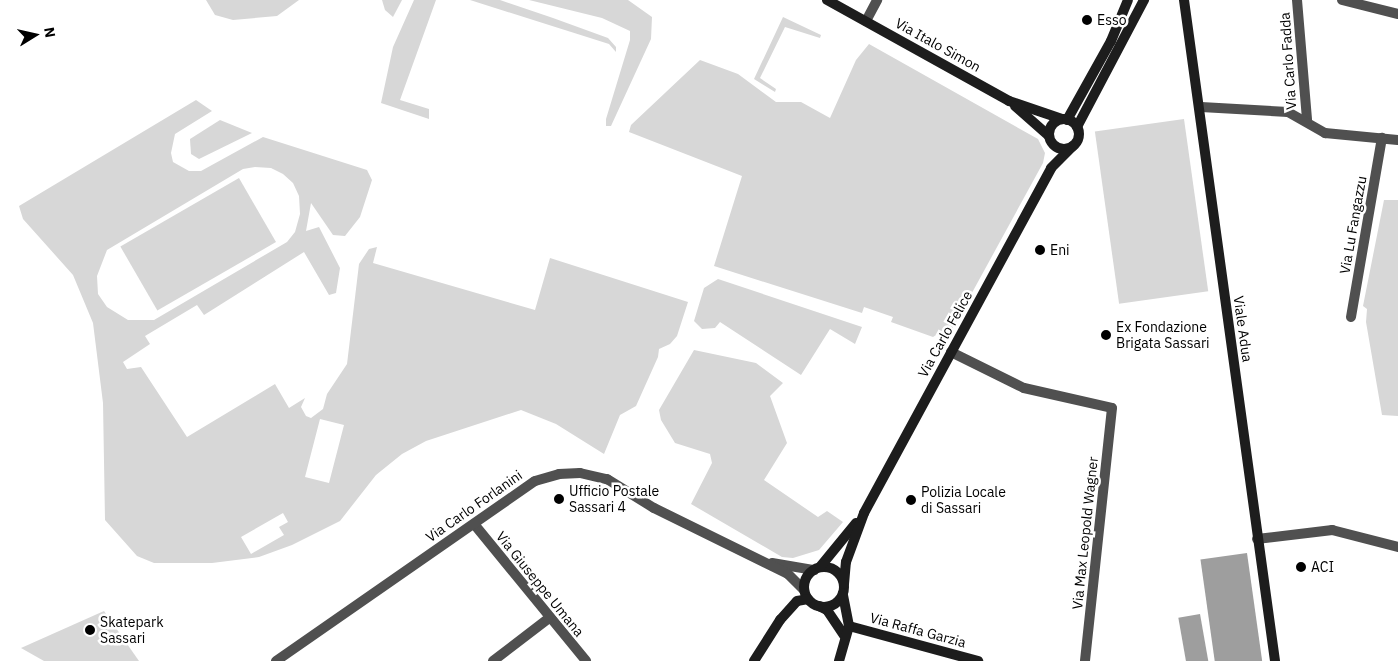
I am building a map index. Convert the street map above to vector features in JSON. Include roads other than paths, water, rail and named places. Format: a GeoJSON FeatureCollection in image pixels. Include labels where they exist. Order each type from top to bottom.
{"type":"FeatureCollection","features":[{"type":"Feature","properties":{"kind":"main road","name":"Via Italo Simon"},"geometry":{"type":"LineString","coordinates":[[827,0],[1009,101],[1065,120]]}},
{"type":"Feature","properties":{"kind":"main road"},"geometry":{"type":"LineString","coordinates":[[1128,0],[1111,41],[1065,120],[1054,123],[1051,140],[1065,150],[1073,146],[1079,135],[1077,127],[1144,0]]}},
{"type":"Feature","properties":{"kind":"main road","name":"Viale Adua"},"geometry":{"type":"LineString","coordinates":[[1184,0],[1201,107],[1257,539],[1275,661]]}},
{"type":"Feature","properties":{"kind":"main road","name":"Via Italo Simon"},"geometry":{"type":"LineString","coordinates":[[1009,101],[1051,140]]}},
{"type":"Feature","properties":{"kind":"main road"},"geometry":{"type":"LineString","coordinates":[[1065,120],[1077,127]]}},
{"type":"Feature","properties":{"kind":"main road","name":"Via Carlo Felice"},"geometry":{"type":"LineString","coordinates":[[1051,140],[1051,168]]}},
{"type":"Feature","properties":{"kind":"main road","name":"Via Carlo Felice"},"geometry":{"type":"LineString","coordinates":[[839,661],[847,630],[843,589],[846,562],[864,513],[1051,168],[1073,146]]}},
{"type":"Feature","properties":{"kind":"main road","name":"Via Carlo Felice"},"geometry":{"type":"LineString","coordinates":[[816,568],[864,513]]}},
{"type":"Feature","properties":{"kind":"main road"},"geometry":{"type":"LineString","coordinates":[[817,606],[830,606],[843,589],[837,572],[816,568],[806,579],[806,595],[817,606],[827,610],[847,630]]}},
{"type":"Feature","properties":{"kind":"main road"},"geometry":{"type":"LineString","coordinates":[[754,661],[784,616],[797,601],[806,595]]}},
{"type":"Feature","properties":{"kind":"main road","name":"Via Raffa Garzia"},"geometry":{"type":"LineString","coordinates":[[847,630],[978,661]]}},
{"type":"Feature","properties":{"kind":"street"},"geometry":{"type":"LineString","coordinates":[[866,21],[877,0]]}},
{"type":"Feature","properties":{"kind":"street","name":"Via Carlo Fadda"},"geometry":{"type":"LineString","coordinates":[[1297,0],[1307,120]]}},
{"type":"Feature","properties":{"kind":"street"},"geometry":{"type":"LineString","coordinates":[[1342,0],[1398,14]]}},
{"type":"Feature","properties":{"kind":"street"},"geometry":{"type":"LineString","coordinates":[[1201,107],[1288,112],[1307,120],[1325,133],[1398,140]]}},
{"type":"Feature","properties":{"kind":"street","name":"Via Lu Fangazzu"},"geometry":{"type":"LineString","coordinates":[[1351,317],[1382,138]]}},
{"type":"Feature","properties":{"kind":"street","name":"Via Max Leopold Wagner"},"geometry":{"type":"LineString","coordinates":[[951,352],[1024,388],[1112,408],[1085,661]]}},
{"type":"Feature","properties":{"kind":"street","name":"Via Carlo Forlanini"},"geometry":{"type":"LineString","coordinates":[[276,661],[535,481],[559,474],[580,473],[607,479],[654,508],[792,577],[806,595]]}},
{"type":"Feature","properties":{"kind":"street","name":"Via Giuseppe Umana"},"geometry":{"type":"LineString","coordinates":[[474,524],[548,619],[586,661]]}},
{"type":"Feature","properties":{"kind":"street"},"geometry":{"type":"LineString","coordinates":[[1257,539],[1332,530],[1398,547]]}},
{"type":"Feature","properties":{"kind":"street","name":"Via Carlo Forlanini"},"geometry":{"type":"LineString","coordinates":[[759,561],[816,568]]}},
{"type":"Feature","properties":{"kind":"street"},"geometry":{"type":"LineString","coordinates":[[493,661],[548,619]]}},
{"type":"Feature","properties":{"kind":"place","name":"Esso"},"geometry":{"type":"Point","coordinates":[1087,20]}},
{"type":"Feature","properties":{"kind":"place","name":"Eni"},"geometry":{"type":"Point","coordinates":[1040,250]}},
{"type":"Feature","properties":{"kind":"place","name":"Ex Fondazione Brigata Sassari"},"geometry":{"type":"Point","coordinates":[1106,335]}},
{"type":"Feature","properties":{"kind":"place","name":"Ufficio Postale Sassari 4"},"geometry":{"type":"Point","coordinates":[559,499]}},
{"type":"Feature","properties":{"kind":"place","name":"Polizia Locale di Sassari"},"geometry":{"type":"Point","coordinates":[911,500]}},
{"type":"Feature","properties":{"kind":"place","name":"ACI"},"geometry":{"type":"Point","coordinates":[1301,567]}},
{"type":"Feature","properties":{"kind":"place","name":"Skatepark Sassari"},"geometry":{"type":"Point","coordinates":[90,630]}}]}
